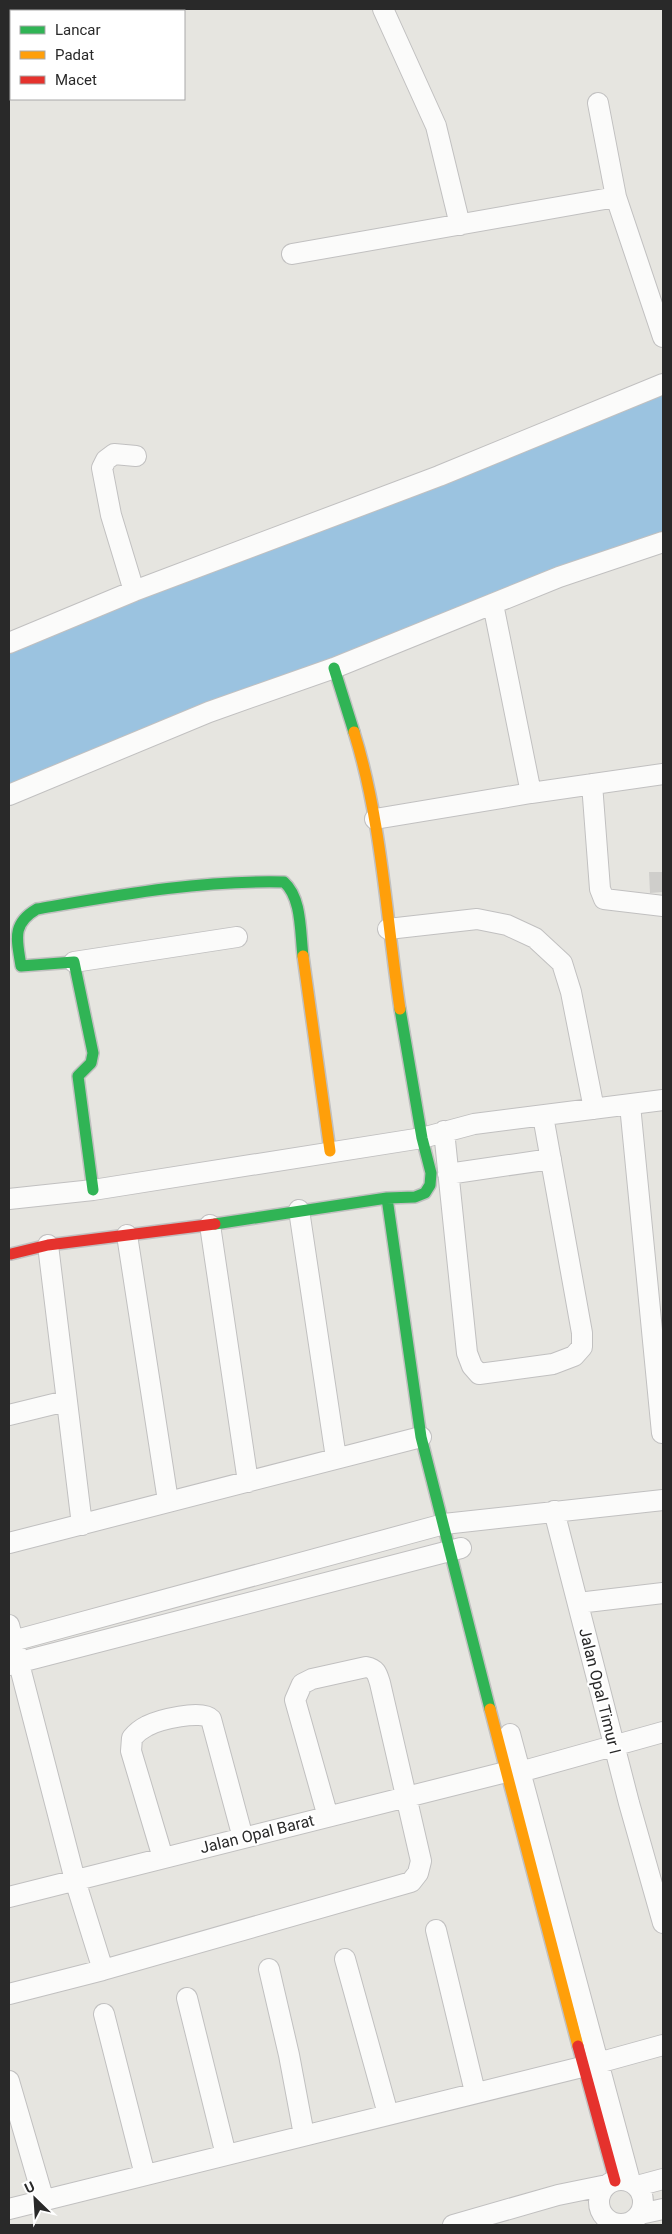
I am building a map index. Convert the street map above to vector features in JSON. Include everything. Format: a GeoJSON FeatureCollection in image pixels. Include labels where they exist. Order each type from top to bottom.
{"type":"FeatureCollection","features":[{"type":"Feature","properties":{"kind":"street"},"geometry":{"type":"LineString","coordinates":[[384,9],[436,126],[460,224]]}},
{"type":"Feature","properties":{"kind":"street"},"geometry":{"type":"LineString","coordinates":[[598,103],[616,197],[663,337]]}},
{"type":"Feature","properties":{"kind":"street"},"geometry":{"type":"LineString","coordinates":[[292,254],[616,197]]}},
{"type":"Feature","properties":{"kind":"street"},"geometry":{"type":"LineString","coordinates":[[9,643],[134,591],[439,476],[663,384]]}},
{"type":"Feature","properties":{"kind":"street"},"geometry":{"type":"LineString","coordinates":[[134,591],[111,515],[102,468],[106,460],[114,454],[136,456]]}},
{"type":"Feature","properties":{"kind":"street"},"geometry":{"type":"LineString","coordinates":[[9,795],[209,712],[334,668],[559,577],[663,542]]}},
{"type":"Feature","properties":{"kind":"street"},"geometry":{"type":"LineString","coordinates":[[493,604],[531,793]]}},
{"type":"Feature","properties":{"kind":"street"},"geometry":{"type":"LineString","coordinates":[[11,1254],[48,1245],[210,1225],[299,1210],[415,1196],[425,1193],[430,1185],[431,1173],[422,1138],[388,929],[375,819],[363,761],[334,668]]}},
{"type":"Feature","properties":{"kind":"street"},"geometry":{"type":"LineString","coordinates":[[375,819],[531,793],[663,774]]}},
{"type":"Feature","properties":{"kind":"street"},"geometry":{"type":"LineString","coordinates":[[592,784],[600,889],[604,899],[663,906]]}},
{"type":"Feature","properties":{"kind":"street"},"geometry":{"type":"LineString","coordinates":[[237,937],[74,962],[15,967],[17,928],[22,918],[37,909],[186,885],[264,880],[284,882],[292,890],[296,901],[330,1151]]}},
{"type":"Feature","properties":{"kind":"street"},"geometry":{"type":"LineString","coordinates":[[388,929],[477,919],[507,925],[535,938],[562,963],[572,992],[594,1109]]}},
{"type":"Feature","properties":{"kind":"street"},"geometry":{"type":"LineString","coordinates":[[74,962],[93,1052],[91,1063],[78,1076],[93,1190]]}},
{"type":"Feature","properties":{"kind":"street"},"geometry":{"type":"LineString","coordinates":[[9,1199],[93,1190],[330,1151],[422,1138],[474,1124],[663,1100]]}},
{"type":"Feature","properties":{"kind":"street"},"geometry":{"type":"LineString","coordinates":[[630,1104],[662,1433]]}},
{"type":"Feature","properties":{"kind":"street"},"geometry":{"type":"LineString","coordinates":[[444,1131],[467,1353],[472,1366],[479,1374],[553,1364],[574,1356],[582,1347],[582,1333],[543,1116]]}},
{"type":"Feature","properties":{"kind":"street"},"geometry":{"type":"LineString","coordinates":[[448,1174],[551,1159]]}},
{"type":"Feature","properties":{"kind":"street"},"geometry":{"type":"LineString","coordinates":[[388,1198],[421,1436],[449,1524],[622,2183],[642,2195],[643,2205],[626,2222]]}},
{"type":"Feature","properties":{"kind":"street"},"geometry":{"type":"LineString","coordinates":[[299,1210],[336,1458]]}},
{"type":"Feature","properties":{"kind":"street"},"geometry":{"type":"LineString","coordinates":[[210,1225],[248,1482]]}},
{"type":"Feature","properties":{"kind":"street"},"geometry":{"type":"LineString","coordinates":[[128,1235],[168,1502]]}},
{"type":"Feature","properties":{"kind":"street"},"geometry":{"type":"LineString","coordinates":[[48,1245],[82,1525]]}},
{"type":"Feature","properties":{"kind":"street"},"geometry":{"type":"LineString","coordinates":[[9,1415],[66,1401]]}},
{"type":"Feature","properties":{"kind":"street"},"geometry":{"type":"LineString","coordinates":[[9,1543],[421,1436]]}},
{"type":"Feature","properties":{"kind":"street"},"geometry":{"type":"LineString","coordinates":[[103,1970],[75,1880],[14,1664],[10,1636],[449,1524],[663,1500]]}},
{"type":"Feature","properties":{"kind":"street","name":"Jalan Opal Timur I"},"geometry":{"type":"LineString","coordinates":[[554,1511],[614,1746],[655,1868],[663,1923]]}},
{"type":"Feature","properties":{"kind":"street"},"geometry":{"type":"LineString","coordinates":[[14,1664],[455,1549]]}},
{"type":"Feature","properties":{"kind":"street"},"geometry":{"type":"LineString","coordinates":[[578,1603],[662,1598]]}},
{"type":"Feature","properties":{"kind":"street"},"geometry":{"type":"LineString","coordinates":[[9,1994],[103,1970],[411,1882],[418,1873],[421,1861],[380,1683],[377,1672],[373,1669],[366,1668],[312,1679],[302,1684],[295,1700],[328,1817]]}},
{"type":"Feature","properties":{"kind":"street"},"geometry":{"type":"LineString","coordinates":[[163,1858],[131,1751],[132,1738],[148,1725],[196,1714],[208,1716],[243,1838]]}},
{"type":"Feature","properties":{"kind":"street","name":"Jalan Opal Barat"},"geometry":{"type":"LineString","coordinates":[[9,1897],[513,1772],[663,1732]]}},
{"type":"Feature","properties":{"kind":"street"},"geometry":{"type":"LineString","coordinates":[[436,1930],[475,2092]]}},
{"type":"Feature","properties":{"kind":"street"},"geometry":{"type":"LineString","coordinates":[[345,1959],[388,2114]]}},
{"type":"Feature","properties":{"kind":"street"},"geometry":{"type":"LineString","coordinates":[[269,1969],[289,2055],[304,2135]]}},
{"type":"Feature","properties":{"kind":"street"},"geometry":{"type":"LineString","coordinates":[[187,1998],[226,2155]]}},
{"type":"Feature","properties":{"kind":"street"},"geometry":{"type":"LineString","coordinates":[[104,2014],[145,2175]]}},
{"type":"Feature","properties":{"kind":"street"},"geometry":{"type":"LineString","coordinates":[[9,2210],[663,2045]]}},
{"type":"Feature","properties":{"kind":"street"},"geometry":{"type":"LineString","coordinates":[[9,2081],[44,2200]]}},
{"type":"Feature","properties":{"kind":"street"},"geometry":{"type":"LineString","coordinates":[[453,2225],[558,2195],[622,2183],[663,2179]]}},
{"type":"Feature","properties":{"kind":"street"},"geometry":{"type":"LineString","coordinates":[[622,2183],[601,2192],[600,2210],[606,2218],[626,2222],[663,2209]]}},
{"type":"Feature","properties":{"kind":"water"},"geometry":{"type":"Polygon","coordinates":[[[663,384],[663,542],[9,793],[9,642],[663,384]]]}},
{"type":"Feature","properties":{"kind":"building"},"geometry":{"type":"Polygon","coordinates":[[[649,872],[663,872],[663,892],[650,893],[649,872]]]}},
{"type":"Feature","properties":{"kind":"traffic: fast"},"geometry":{"type":"LineString","coordinates":[[334,668],[354,732]]}},
{"type":"Feature","properties":{"kind":"traffic: fast"},"geometry":{"type":"LineString","coordinates":[[93,1190],[78,1076],[91,1063],[93,1053],[74,962],[21,966],[17,940],[19,927],[23,921],[37,909],[129,894],[222,883],[284,882],[290,889],[297,906],[303,956]]}},
{"type":"Feature","properties":{"kind":"traffic: fast"},"geometry":{"type":"LineString","coordinates":[[215,1224],[387,1198],[415,1197],[425,1193],[430,1185],[431,1173],[422,1138],[400,1009]]}},
{"type":"Feature","properties":{"kind":"traffic: fast"},"geometry":{"type":"LineString","coordinates":[[387,1198],[421,1437],[490,1709]]}},
{"type":"Feature","properties":{"kind":"traffic: slow"},"geometry":{"type":"LineString","coordinates":[[354,732],[371,800],[377,834],[400,1009]]}},
{"type":"Feature","properties":{"kind":"traffic: slow"},"geometry":{"type":"LineString","coordinates":[[303,956],[330,1151]]}},
{"type":"Feature","properties":{"kind":"traffic: slow"},"geometry":{"type":"LineString","coordinates":[[490,1709],[578,2046]]}},
{"type":"Feature","properties":{"kind":"traffic: jam"},"geometry":{"type":"LineString","coordinates":[[11,1254],[48,1245],[215,1224]]}},
{"type":"Feature","properties":{"kind":"traffic: jam"},"geometry":{"type":"LineString","coordinates":[[578,2046],[615,2181]]}}]}
